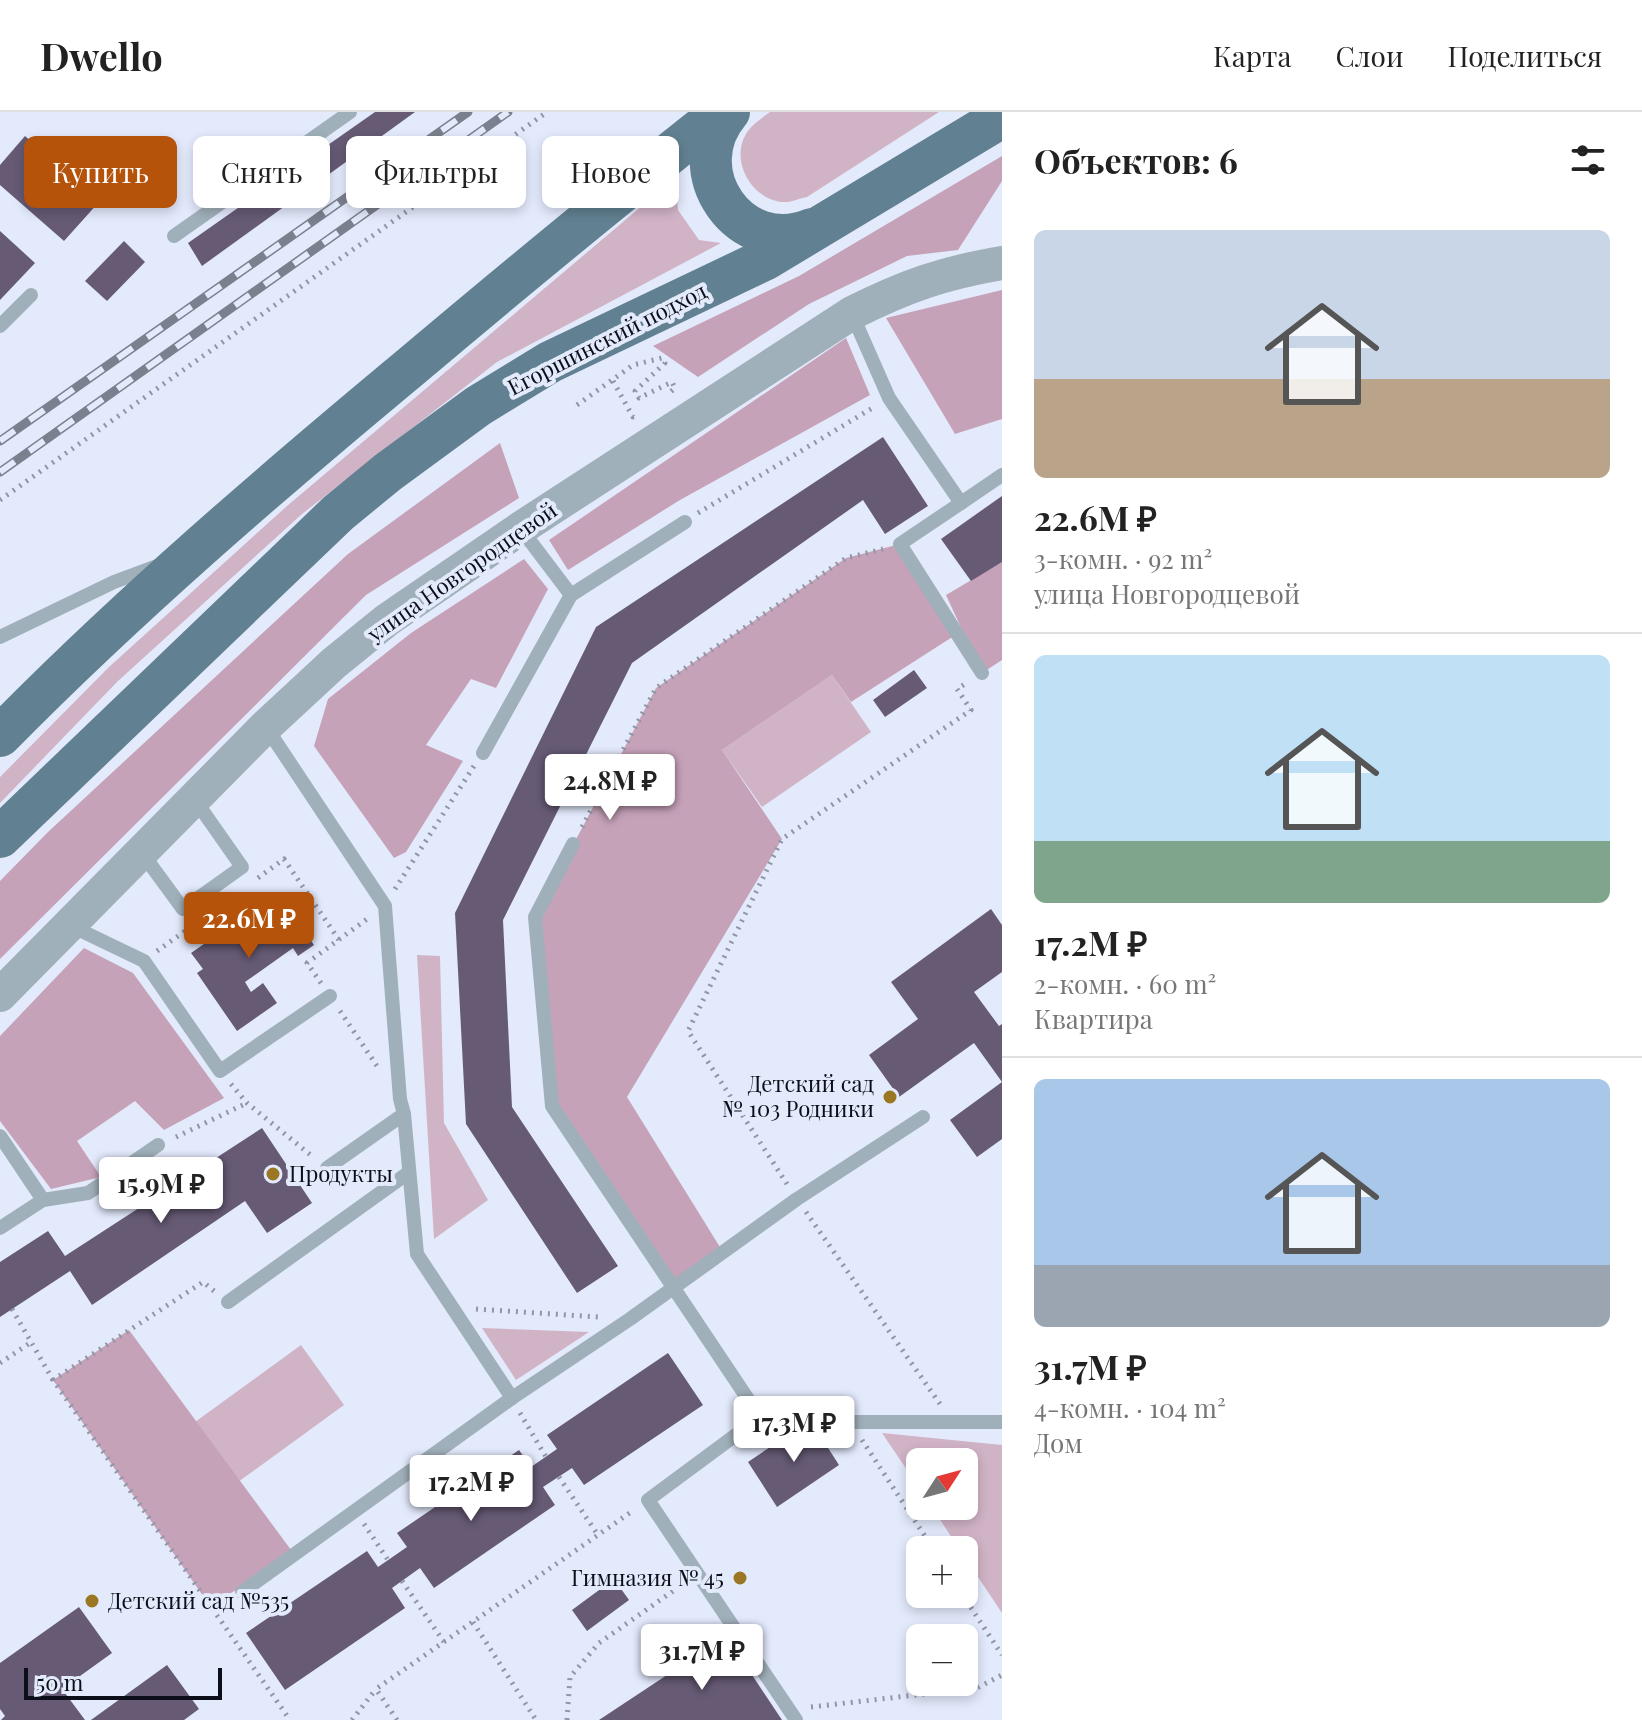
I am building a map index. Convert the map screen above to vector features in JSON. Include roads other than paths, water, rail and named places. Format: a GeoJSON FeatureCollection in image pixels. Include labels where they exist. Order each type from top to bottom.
{"type":"FeatureCollection","features":[{"type":"Feature","properties":{"kind":"main road"},"geometry":{"type":"LineString","coordinates":[[0,736],[191,553],[545,255],[722,112]]}},
{"type":"Feature","properties":{"kind":"main road"},"geometry":{"type":"LineString","coordinates":[[729,112],[715,135],[711,152],[711,171],[724,204],[746,225],[777,235],[807,231],[830,222]]}},
{"type":"Feature","properties":{"kind":"main road","name":"Егоршинский подход"},"geometry":{"type":"LineString","coordinates":[[0,837],[338,513],[478,406],[550,362],[766,259],[1002,117]]}},
{"type":"Feature","properties":{"kind":"street","name":"улица Новгородцевой"},"geometry":{"type":"LineString","coordinates":[[0,995],[266,726],[334,663],[387,620],[521,528],[852,313],[902,288],[958,270],[1002,263]]}},
{"type":"Feature","properties":{"kind":"lane"},"geometry":{"type":"LineString","coordinates":[[174,236],[350,112]]}},
{"type":"Feature","properties":{"kind":"lane"},"geometry":{"type":"LineString","coordinates":[[0,326],[31,295]]}},
{"type":"Feature","properties":{"kind":"lane"},"geometry":{"type":"LineString","coordinates":[[852,313],[889,398],[961,503]]}},
{"type":"Feature","properties":{"kind":"lane"},"geometry":{"type":"LineString","coordinates":[[982,673],[900,544],[1002,475]]}},
{"type":"Feature","properties":{"kind":"lane"},"geometry":{"type":"LineString","coordinates":[[483,753],[571,595],[685,522]]}},
{"type":"Feature","properties":{"kind":"lane"},"geometry":{"type":"LineString","coordinates":[[521,528],[571,595]]}},
{"type":"Feature","properties":{"kind":"lane"},"geometry":{"type":"LineString","coordinates":[[0,637],[114,582],[191,553]]}},
{"type":"Feature","properties":{"kind":"lane"},"geometry":{"type":"LineString","coordinates":[[266,726],[385,906],[400,1099],[417,1254],[512,1398]]}},
{"type":"Feature","properties":{"kind":"lane"},"geometry":{"type":"LineString","coordinates":[[142,852],[183,909],[242,867],[194,800]]}},
{"type":"Feature","properties":{"kind":"lane"},"geometry":{"type":"LineString","coordinates":[[573,844],[535,917],[552,1106],[760,1417]]}},
{"type":"Feature","properties":{"kind":"lane"},"geometry":{"type":"LineString","coordinates":[[69,925],[144,961],[220,1071],[330,996]]}},
{"type":"Feature","properties":{"kind":"lane"},"geometry":{"type":"LineString","coordinates":[[327,1168],[404,1114]]}},
{"type":"Feature","properties":{"kind":"lane"},"geometry":{"type":"LineString","coordinates":[[242,1592],[797,1199],[923,1117]]}},
{"type":"Feature","properties":{"kind":"lane"},"geometry":{"type":"LineString","coordinates":[[0,1136],[43,1200]]}},
{"type":"Feature","properties":{"kind":"lane"},"geometry":{"type":"LineString","coordinates":[[0,1228],[43,1200],[88,1193],[158,1145]]}},
{"type":"Feature","properties":{"kind":"lane"},"geometry":{"type":"LineString","coordinates":[[228,1302],[408,1173]]}},
{"type":"Feature","properties":{"kind":"lane"},"geometry":{"type":"LineString","coordinates":[[792,1715],[648,1500],[760,1417],[803,1404],[851,1422],[1002,1422]]}},
{"type":"Feature","properties":{"kind":"railway"},"geometry":{"type":"LineString","coordinates":[[0,441],[468,112]]}},
{"type":"Feature","properties":{"kind":"railway"},"geometry":{"type":"LineString","coordinates":[[0,472],[508,112]]}},
{"type":"Feature","properties":{"kind":"place","name":"Детский сад № 103 Родники"},"geometry":{"type":"Point","coordinates":[890,1097]}},
{"type":"Feature","properties":{"kind":"place","name":"Продукты"},"geometry":{"type":"Point","coordinates":[273,1174]}},
{"type":"Feature","properties":{"kind":"place","name":"Гимназия № 45"},"geometry":{"type":"Point","coordinates":[740,1578]}},
{"type":"Feature","properties":{"kind":"place","name":"Детский сад №535"},"geometry":{"type":"Point","coordinates":[92,1601]}}]}
